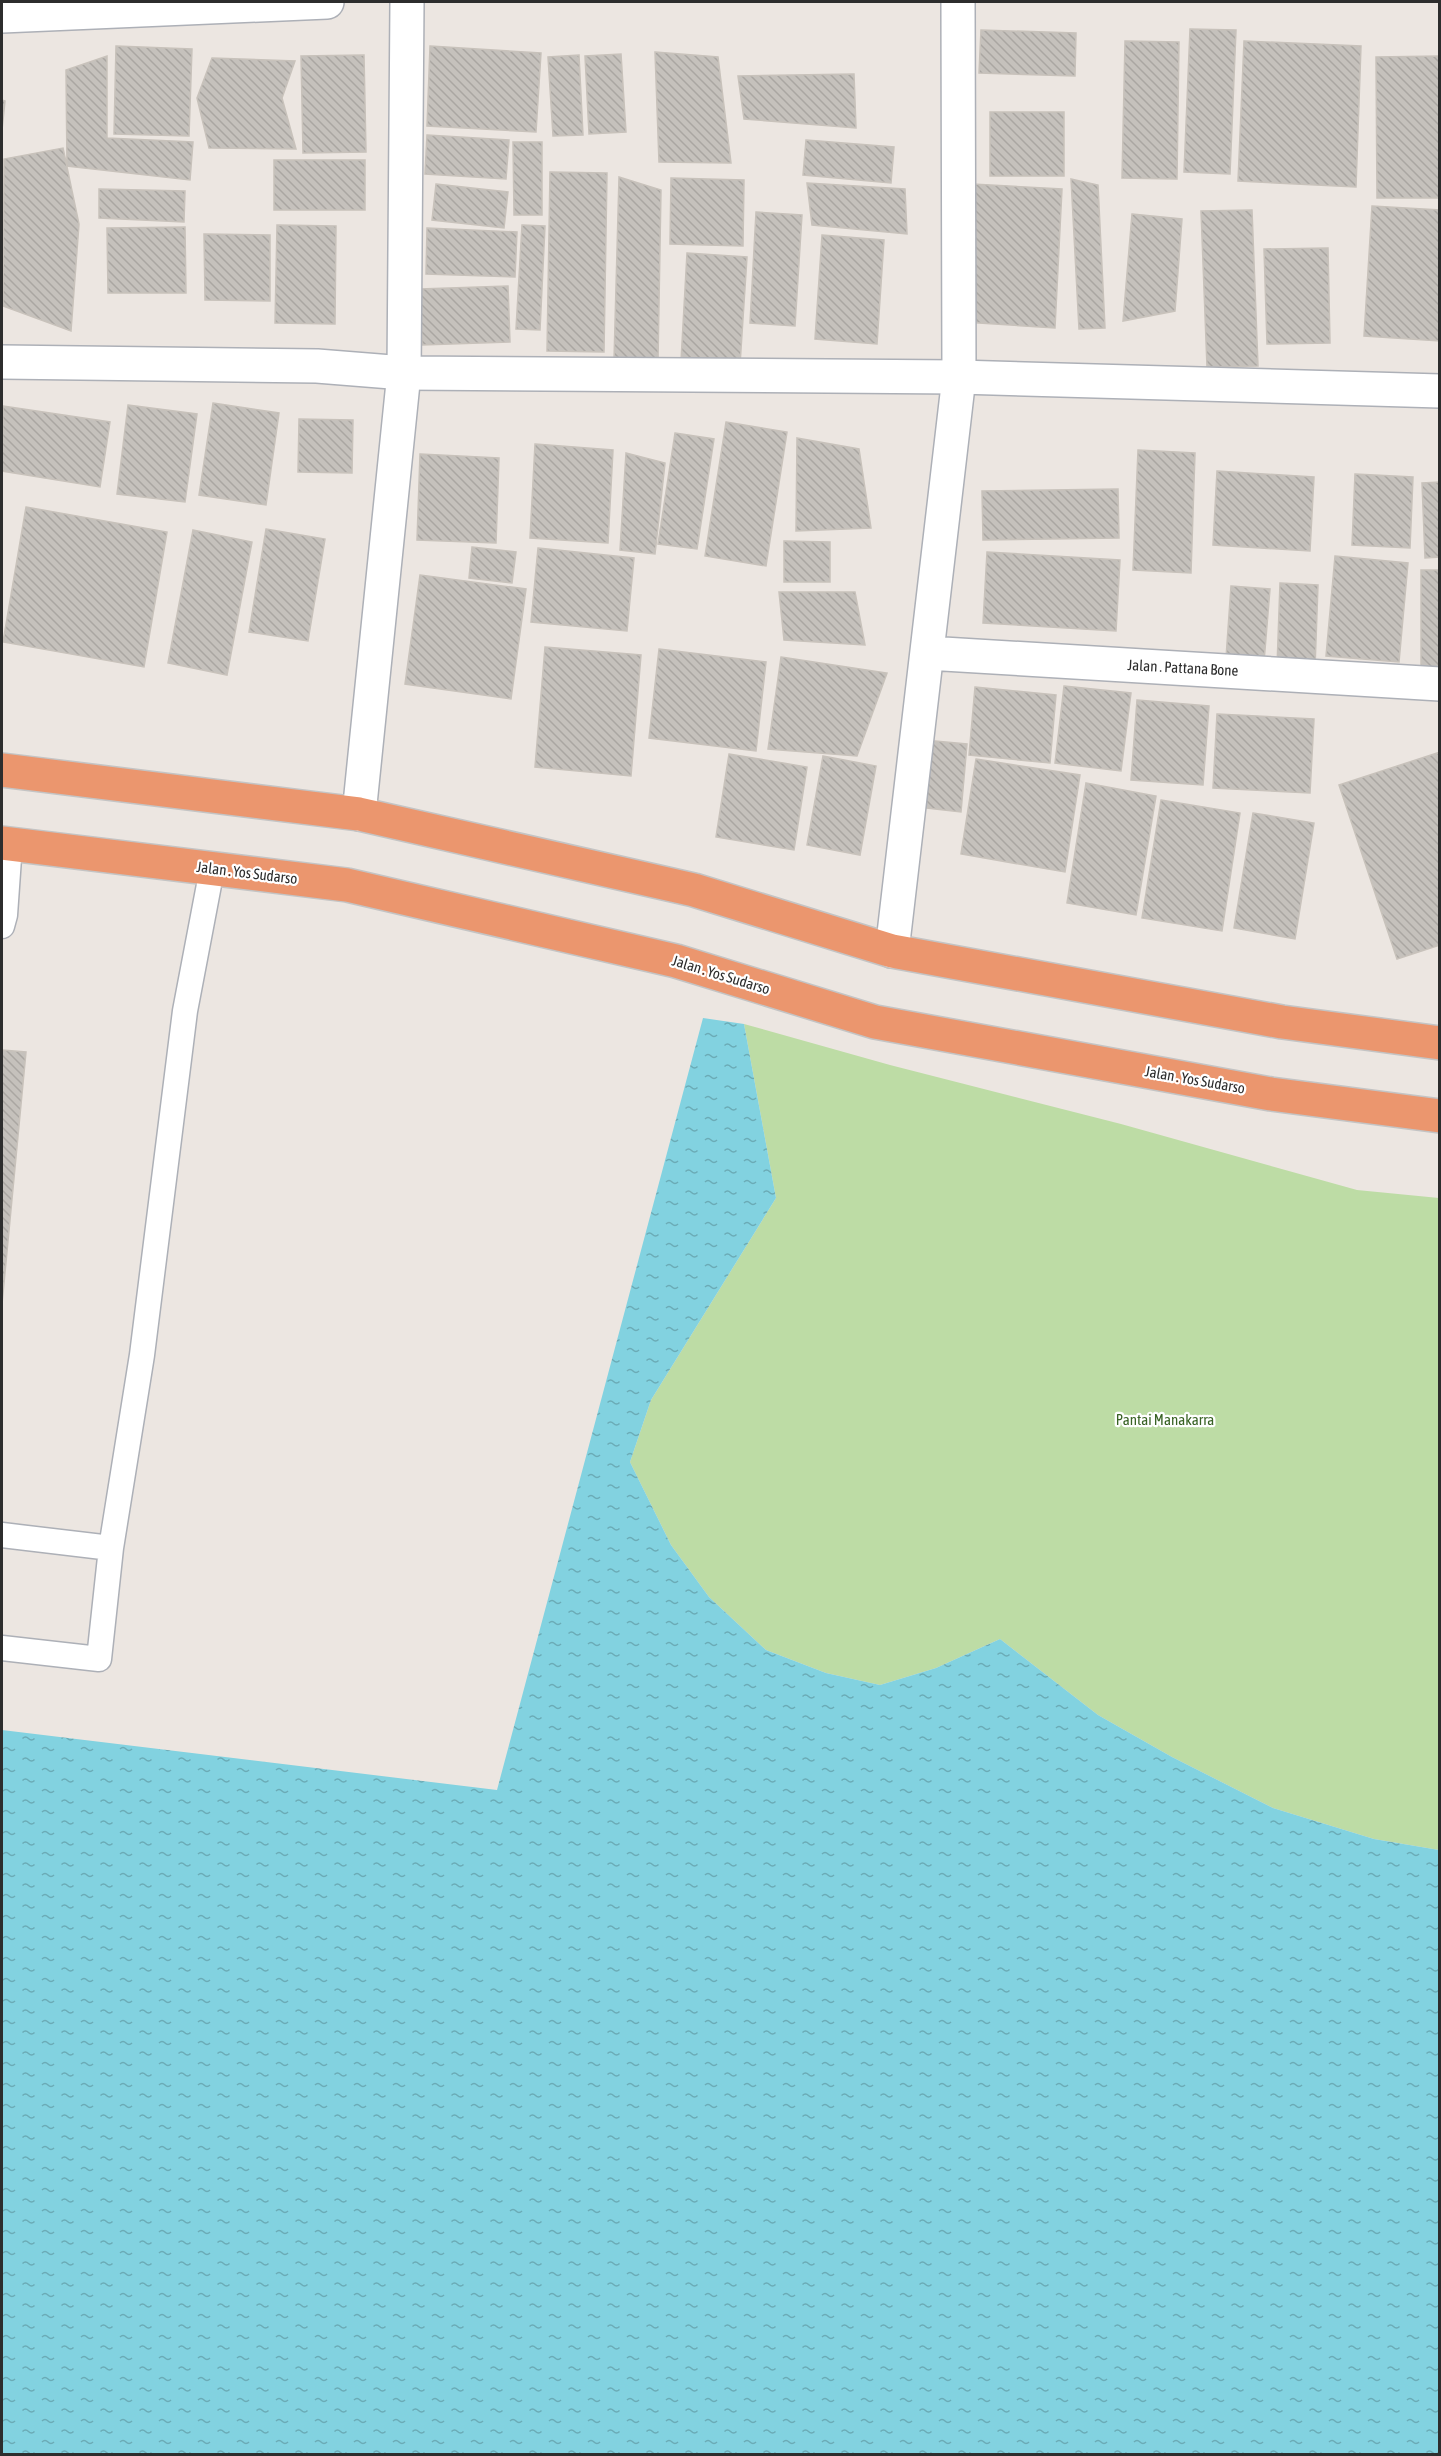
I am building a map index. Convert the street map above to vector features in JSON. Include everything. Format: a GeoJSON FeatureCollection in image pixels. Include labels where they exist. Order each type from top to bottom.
{"type":"FeatureCollection","features":[{"type":"Feature","properties":{"kind":"highway"},"geometry":{"type":"LineString","coordinates":[[2,770],[359,814],[694,890],[892,951],[1282,1022],[1440,1042]]}},
{"type":"Feature","properties":{"kind":"highway","name":"Jalan . Yos Sudarso"},"geometry":{"type":"LineString","coordinates":[[6,844],[347,885],[664,958],[875,1022],[1271,1094],[1440,1116]]}},
{"type":"Feature","properties":{"kind":"street"},"geometry":{"type":"LineString","coordinates":[[2,16],[327,2]]}},
{"type":"Feature","properties":{"kind":"street"},"geometry":{"type":"LineString","coordinates":[[359,814],[404,373],[407,2]]}},
{"type":"Feature","properties":{"kind":"street"},"geometry":{"type":"LineString","coordinates":[[892,951],[959,378],[958,2]]}},
{"type":"Feature","properties":{"kind":"street"},"geometry":{"type":"LineString","coordinates":[[2,362],[317,366],[404,373],[959,378],[1440,391]]}},
{"type":"Feature","properties":{"kind":"street","name":"Jalan . Pattana Bone"},"geometry":{"type":"LineString","coordinates":[[927,653],[1440,684]]}},
{"type":"Feature","properties":{"kind":"lane"},"geometry":{"type":"LineString","coordinates":[[2,926],[6,844]]}},
{"type":"Feature","properties":{"kind":"lane"},"geometry":{"type":"LineString","coordinates":[[2,1648],[99,1659],[111,1548],[142,1355],[185,1011],[212,869]]}},
{"type":"Feature","properties":{"kind":"lane"},"geometry":{"type":"LineString","coordinates":[[2,1536],[111,1548]]}},
{"type":"Feature","properties":{"kind":"green space","name":"Pantai Manakarra"},"geometry":{"type":"Polygon","coordinates":[[[744,1024],[890,1065],[1121,1124],[1357,1190],[1439,1198],[1439,1850],[1374,1839],[1273,1808],[1172,1757],[1098,1715],[1000,1639],[936,1668],[880,1685],[826,1673],[766,1650],[709,1597],[671,1545],[630,1462],[651,1400],[776,1198],[744,1024]]]}},
{"type":"Feature","properties":{"kind":"water"},"geometry":{"type":"Polygon","coordinates":[[[703,1018],[744,1024],[776,1198],[651,1400],[630,1462],[671,1545],[709,1597],[766,1650],[826,1673],[880,1685],[936,1668],[1000,1639],[1098,1715],[1172,1757],[1273,1808],[1374,1839],[1439,1850],[1439,2454],[2,2454],[2,1730],[497,1790],[703,1018]]]}},
{"type":"Feature","properties":{"kind":"building"},"geometry":{"type":"Polygon","coordinates":[[[1190,29],[1236,30],[1230,174],[1184,172],[1190,29]]]}},
{"type":"Feature","properties":{"kind":"building"},"geometry":{"type":"Polygon","coordinates":[[[981,30],[1076,33],[1075,76],[979,73],[981,30]]]}},
{"type":"Feature","properties":{"kind":"building"},"geometry":{"type":"Polygon","coordinates":[[[1125,41],[1179,42],[1177,179],[1122,178],[1125,41]]]}},
{"type":"Feature","properties":{"kind":"building"},"geometry":{"type":"Polygon","coordinates":[[[1244,41],[1361,46],[1356,187],[1238,181],[1244,41]]]}},
{"type":"Feature","properties":{"kind":"building"},"geometry":{"type":"Polygon","coordinates":[[[116,46],[192,49],[189,136],[114,134],[116,46]]]}},
{"type":"Feature","properties":{"kind":"building"},"geometry":{"type":"Polygon","coordinates":[[[430,46],[541,53],[536,132],[427,126],[430,46]]]}},
{"type":"Feature","properties":{"kind":"building"},"geometry":{"type":"Polygon","coordinates":[[[655,52],[718,57],[731,163],[659,162],[655,52]]]}},
{"type":"Feature","properties":{"kind":"building"},"geometry":{"type":"Polygon","coordinates":[[[621,54],[626,132],[589,134],[585,56],[621,54]]]}},
{"type":"Feature","properties":{"kind":"building"},"geometry":{"type":"Polygon","coordinates":[[[364,55],[366,152],[303,153],[301,56],[364,55]]]}},
{"type":"Feature","properties":{"kind":"building"},"geometry":{"type":"Polygon","coordinates":[[[579,55],[583,135],[553,136],[548,57],[579,55]]]}},
{"type":"Feature","properties":{"kind":"building"},"geometry":{"type":"Polygon","coordinates":[[[107,56],[107,138],[193,142],[190,180],[67,166],[66,70],[107,56]]]}},
{"type":"Feature","properties":{"kind":"building"},"geometry":{"type":"Polygon","coordinates":[[[1440,56],[1440,198],[1377,198],[1376,57],[1440,56]]]}},
{"type":"Feature","properties":{"kind":"building"},"geometry":{"type":"Polygon","coordinates":[[[212,58],[295,61],[282,98],[296,149],[209,148],[197,98],[212,58]]]}},
{"type":"Feature","properties":{"kind":"building"},"geometry":{"type":"Polygon","coordinates":[[[854,74],[856,128],[744,119],[738,76],[854,74]]]}},
{"type":"Feature","properties":{"kind":"building"},"geometry":{"type":"Polygon","coordinates":[[[2,100],[5,101],[2,130],[2,100]]]}},
{"type":"Feature","properties":{"kind":"building"},"geometry":{"type":"Polygon","coordinates":[[[990,112],[1064,112],[1064,176],[990,176],[990,112]]]}},
{"type":"Feature","properties":{"kind":"building"},"geometry":{"type":"Polygon","coordinates":[[[427,135],[509,140],[506,179],[425,174],[427,135]]]}},
{"type":"Feature","properties":{"kind":"building"},"geometry":{"type":"Polygon","coordinates":[[[806,140],[894,147],[891,183],[803,175],[806,140]]]}},
{"type":"Feature","properties":{"kind":"building"},"geometry":{"type":"Polygon","coordinates":[[[513,142],[542,142],[542,215],[514,215],[513,142]]]}},
{"type":"Feature","properties":{"kind":"building"},"geometry":{"type":"Polygon","coordinates":[[[63,148],[79,224],[71,331],[3,306],[4,159],[63,148]]]}},
{"type":"Feature","properties":{"kind":"building"},"geometry":{"type":"Polygon","coordinates":[[[274,160],[365,160],[365,210],[274,210],[274,160]]]}},
{"type":"Feature","properties":{"kind":"building"},"geometry":{"type":"Polygon","coordinates":[[[550,172],[607,173],[604,352],[547,351],[550,172]]]}},
{"type":"Feature","properties":{"kind":"building"},"geometry":{"type":"Polygon","coordinates":[[[619,177],[661,190],[658,361],[614,360],[619,177]]]}},
{"type":"Feature","properties":{"kind":"building"},"geometry":{"type":"Polygon","coordinates":[[[671,178],[744,180],[743,246],[670,244],[671,178]]]}},
{"type":"Feature","properties":{"kind":"building"},"geometry":{"type":"Polygon","coordinates":[[[1071,179],[1098,185],[1105,328],[1079,329],[1071,179]]]}},
{"type":"Feature","properties":{"kind":"building"},"geometry":{"type":"Polygon","coordinates":[[[807,183],[905,189],[907,234],[812,225],[807,183]]]}},
{"type":"Feature","properties":{"kind":"building"},"geometry":{"type":"Polygon","coordinates":[[[436,184],[508,192],[504,228],[432,220],[436,184]]]}},
{"type":"Feature","properties":{"kind":"building"},"geometry":{"type":"Polygon","coordinates":[[[972,184],[1062,189],[1055,328],[964,322],[972,184]]]}},
{"type":"Feature","properties":{"kind":"building"},"geometry":{"type":"Polygon","coordinates":[[[99,189],[185,191],[184,222],[99,218],[99,189]]]}},
{"type":"Feature","properties":{"kind":"building"},"geometry":{"type":"Polygon","coordinates":[[[1372,206],[1440,210],[1440,341],[1364,336],[1372,206]]]}},
{"type":"Feature","properties":{"kind":"building"},"geometry":{"type":"Polygon","coordinates":[[[1252,210],[1258,366],[1207,367],[1201,211],[1252,210]]]}},
{"type":"Feature","properties":{"kind":"building"},"geometry":{"type":"Polygon","coordinates":[[[756,212],[802,215],[795,326],[750,323],[756,212]]]}},
{"type":"Feature","properties":{"kind":"building"},"geometry":{"type":"Polygon","coordinates":[[[1132,214],[1182,219],[1175,311],[1123,321],[1132,214]]]}},
{"type":"Feature","properties":{"kind":"building"},"geometry":{"type":"Polygon","coordinates":[[[277,225],[336,226],[335,324],[275,323],[277,225]]]}},
{"type":"Feature","properties":{"kind":"building"},"geometry":{"type":"Polygon","coordinates":[[[522,225],[545,226],[540,330],[516,329],[522,225]]]}},
{"type":"Feature","properties":{"kind":"building"},"geometry":{"type":"Polygon","coordinates":[[[185,227],[186,293],[108,293],[107,228],[185,227]]]}},
{"type":"Feature","properties":{"kind":"building"},"geometry":{"type":"Polygon","coordinates":[[[427,228],[517,232],[515,277],[426,274],[427,228]]]}},
{"type":"Feature","properties":{"kind":"building"},"geometry":{"type":"Polygon","coordinates":[[[204,234],[270,235],[270,301],[205,300],[204,234]]]}},
{"type":"Feature","properties":{"kind":"building"},"geometry":{"type":"Polygon","coordinates":[[[822,235],[884,240],[877,344],[815,339],[822,235]]]}},
{"type":"Feature","properties":{"kind":"building"},"geometry":{"type":"Polygon","coordinates":[[[1328,248],[1330,343],[1267,344],[1264,249],[1328,248]]]}},
{"type":"Feature","properties":{"kind":"building"},"geometry":{"type":"Polygon","coordinates":[[[687,253],[747,257],[740,365],[681,361],[687,253]]]}},
{"type":"Feature","properties":{"kind":"building"},"geometry":{"type":"Polygon","coordinates":[[[508,286],[510,342],[422,345],[420,289],[508,286]]]}},
{"type":"Feature","properties":{"kind":"building"},"geometry":{"type":"Polygon","coordinates":[[[213,403],[279,413],[266,505],[199,495],[213,403]]]}},
{"type":"Feature","properties":{"kind":"building"},"geometry":{"type":"Polygon","coordinates":[[[128,405],[197,414],[185,502],[117,494],[128,405]]]}},
{"type":"Feature","properties":{"kind":"building"},"geometry":{"type":"Polygon","coordinates":[[[3,406],[110,422],[100,487],[2,471],[3,406]]]}},
{"type":"Feature","properties":{"kind":"building"},"geometry":{"type":"Polygon","coordinates":[[[299,419],[353,420],[352,473],[298,472],[299,419]]]}},
{"type":"Feature","properties":{"kind":"building"},"geometry":{"type":"Polygon","coordinates":[[[726,422],[787,432],[766,566],[705,556],[726,422]]]}},
{"type":"Feature","properties":{"kind":"building"},"geometry":{"type":"Polygon","coordinates":[[[675,433],[714,439],[697,549],[658,544],[675,433]]]}},
{"type":"Feature","properties":{"kind":"building"},"geometry":{"type":"Polygon","coordinates":[[[797,438],[859,449],[871,528],[796,531],[797,438]]]}},
{"type":"Feature","properties":{"kind":"building"},"geometry":{"type":"Polygon","coordinates":[[[535,444],[613,450],[608,543],[530,538],[535,444]]]}},
{"type":"Feature","properties":{"kind":"building"},"geometry":{"type":"Polygon","coordinates":[[[1138,450],[1195,453],[1191,573],[1133,570],[1138,450]]]}},
{"type":"Feature","properties":{"kind":"building"},"geometry":{"type":"Polygon","coordinates":[[[626,453],[665,463],[655,554],[620,550],[626,453]]]}},
{"type":"Feature","properties":{"kind":"building"},"geometry":{"type":"Polygon","coordinates":[[[420,454],[499,458],[496,543],[417,540],[420,454]]]}},
{"type":"Feature","properties":{"kind":"building"},"geometry":{"type":"Polygon","coordinates":[[[1217,471],[1314,477],[1310,551],[1213,545],[1217,471]]]}},
{"type":"Feature","properties":{"kind":"building"},"geometry":{"type":"Polygon","coordinates":[[[1355,474],[1413,477],[1410,548],[1352,545],[1355,474]]]}},
{"type":"Feature","properties":{"kind":"building"},"geometry":{"type":"Polygon","coordinates":[[[1440,482],[1440,557],[1425,558],[1422,483],[1440,482]]]}},
{"type":"Feature","properties":{"kind":"building"},"geometry":{"type":"Polygon","coordinates":[[[1118,489],[1119,538],[983,540],[982,491],[1118,489]]]}},
{"type":"Feature","properties":{"kind":"building"},"geometry":{"type":"Polygon","coordinates":[[[26,507],[167,532],[144,667],[3,642],[26,507]]]}},
{"type":"Feature","properties":{"kind":"building"},"geometry":{"type":"Polygon","coordinates":[[[266,529],[325,539],[308,641],[249,632],[266,529]]]}},
{"type":"Feature","properties":{"kind":"building"},"geometry":{"type":"Polygon","coordinates":[[[193,530],[252,542],[227,675],[168,663],[193,530]]]}},
{"type":"Feature","properties":{"kind":"building"},"geometry":{"type":"Polygon","coordinates":[[[784,541],[830,542],[830,582],[784,582],[784,541]]]}},
{"type":"Feature","properties":{"kind":"building"},"geometry":{"type":"Polygon","coordinates":[[[472,547],[516,552],[512,583],[469,578],[472,547]]]}},
{"type":"Feature","properties":{"kind":"building"},"geometry":{"type":"Polygon","coordinates":[[[538,548],[634,558],[627,631],[531,622],[538,548]]]}},
{"type":"Feature","properties":{"kind":"building"},"geometry":{"type":"Polygon","coordinates":[[[987,552],[1120,560],[1116,631],[983,623],[987,552]]]}},
{"type":"Feature","properties":{"kind":"building"},"geometry":{"type":"Polygon","coordinates":[[[1335,556],[1408,563],[1399,662],[1326,656],[1335,556]]]}},
{"type":"Feature","properties":{"kind":"building"},"geometry":{"type":"Polygon","coordinates":[[[1421,570],[1440,570],[1440,681],[1421,680],[1421,570]]]}},
{"type":"Feature","properties":{"kind":"building"},"geometry":{"type":"Polygon","coordinates":[[[420,575],[526,589],[511,699],[405,684],[420,575]]]}},
{"type":"Feature","properties":{"kind":"building"},"geometry":{"type":"Polygon","coordinates":[[[1280,583],[1318,585],[1315,668],[1277,667],[1280,583]]]}},
{"type":"Feature","properties":{"kind":"building"},"geometry":{"type":"Polygon","coordinates":[[[1231,586],[1270,589],[1264,662],[1226,658],[1231,586]]]}},
{"type":"Feature","properties":{"kind":"building"},"geometry":{"type":"Polygon","coordinates":[[[779,592],[855,592],[865,645],[784,640],[779,592]]]}},
{"type":"Feature","properties":{"kind":"building"},"geometry":{"type":"Polygon","coordinates":[[[545,647],[641,655],[631,776],[535,767],[545,647]]]}},
{"type":"Feature","properties":{"kind":"building"},"geometry":{"type":"Polygon","coordinates":[[[659,649],[766,662],[756,751],[649,738],[659,649]]]}},
{"type":"Feature","properties":{"kind":"building"},"geometry":{"type":"Polygon","coordinates":[[[781,657],[887,673],[857,756],[768,749],[781,657]]]}},
{"type":"Feature","properties":{"kind":"building"},"geometry":{"type":"Polygon","coordinates":[[[1064,686],[1131,693],[1121,771],[1055,763],[1064,686]]]}},
{"type":"Feature","properties":{"kind":"building"},"geometry":{"type":"Polygon","coordinates":[[[975,687],[1056,695],[1050,763],[969,755],[975,687]]]}},
{"type":"Feature","properties":{"kind":"building"},"geometry":{"type":"Polygon","coordinates":[[[1137,700],[1209,706],[1203,785],[1131,780],[1137,700]]]}},
{"type":"Feature","properties":{"kind":"building"},"geometry":{"type":"Polygon","coordinates":[[[1217,714],[1314,719],[1310,793],[1213,788],[1217,714]]]}},
{"type":"Feature","properties":{"kind":"building"},"geometry":{"type":"Polygon","coordinates":[[[924,740],[967,744],[961,812],[918,807],[924,740]]]}},
{"type":"Feature","properties":{"kind":"building"},"geometry":{"type":"Polygon","coordinates":[[[1440,752],[1440,945],[1397,959],[1339,785],[1440,752]]]}},
{"type":"Feature","properties":{"kind":"building"},"geometry":{"type":"Polygon","coordinates":[[[729,754],[807,767],[794,850],[716,837],[729,754]]]}},
{"type":"Feature","properties":{"kind":"building"},"geometry":{"type":"Polygon","coordinates":[[[823,756],[876,766],[860,855],[807,845],[823,756]]]}},
{"type":"Feature","properties":{"kind":"building"},"geometry":{"type":"Polygon","coordinates":[[[976,759],[1080,775],[1065,872],[961,854],[976,759]]]}},
{"type":"Feature","properties":{"kind":"building"},"geometry":{"type":"Polygon","coordinates":[[[1086,783],[1156,796],[1136,915],[1067,903],[1086,783]]]}},
{"type":"Feature","properties":{"kind":"building"},"geometry":{"type":"Polygon","coordinates":[[[1161,800],[1240,813],[1222,931],[1142,918],[1161,800]]]}},
{"type":"Feature","properties":{"kind":"building"},"geometry":{"type":"Polygon","coordinates":[[[1253,813],[1314,823],[1295,939],[1234,928],[1253,813]]]}},
{"type":"Feature","properties":{"kind":"building"},"geometry":{"type":"Polygon","coordinates":[[[2,1050],[26,1052],[2,1304],[2,1050]]]}}]}
